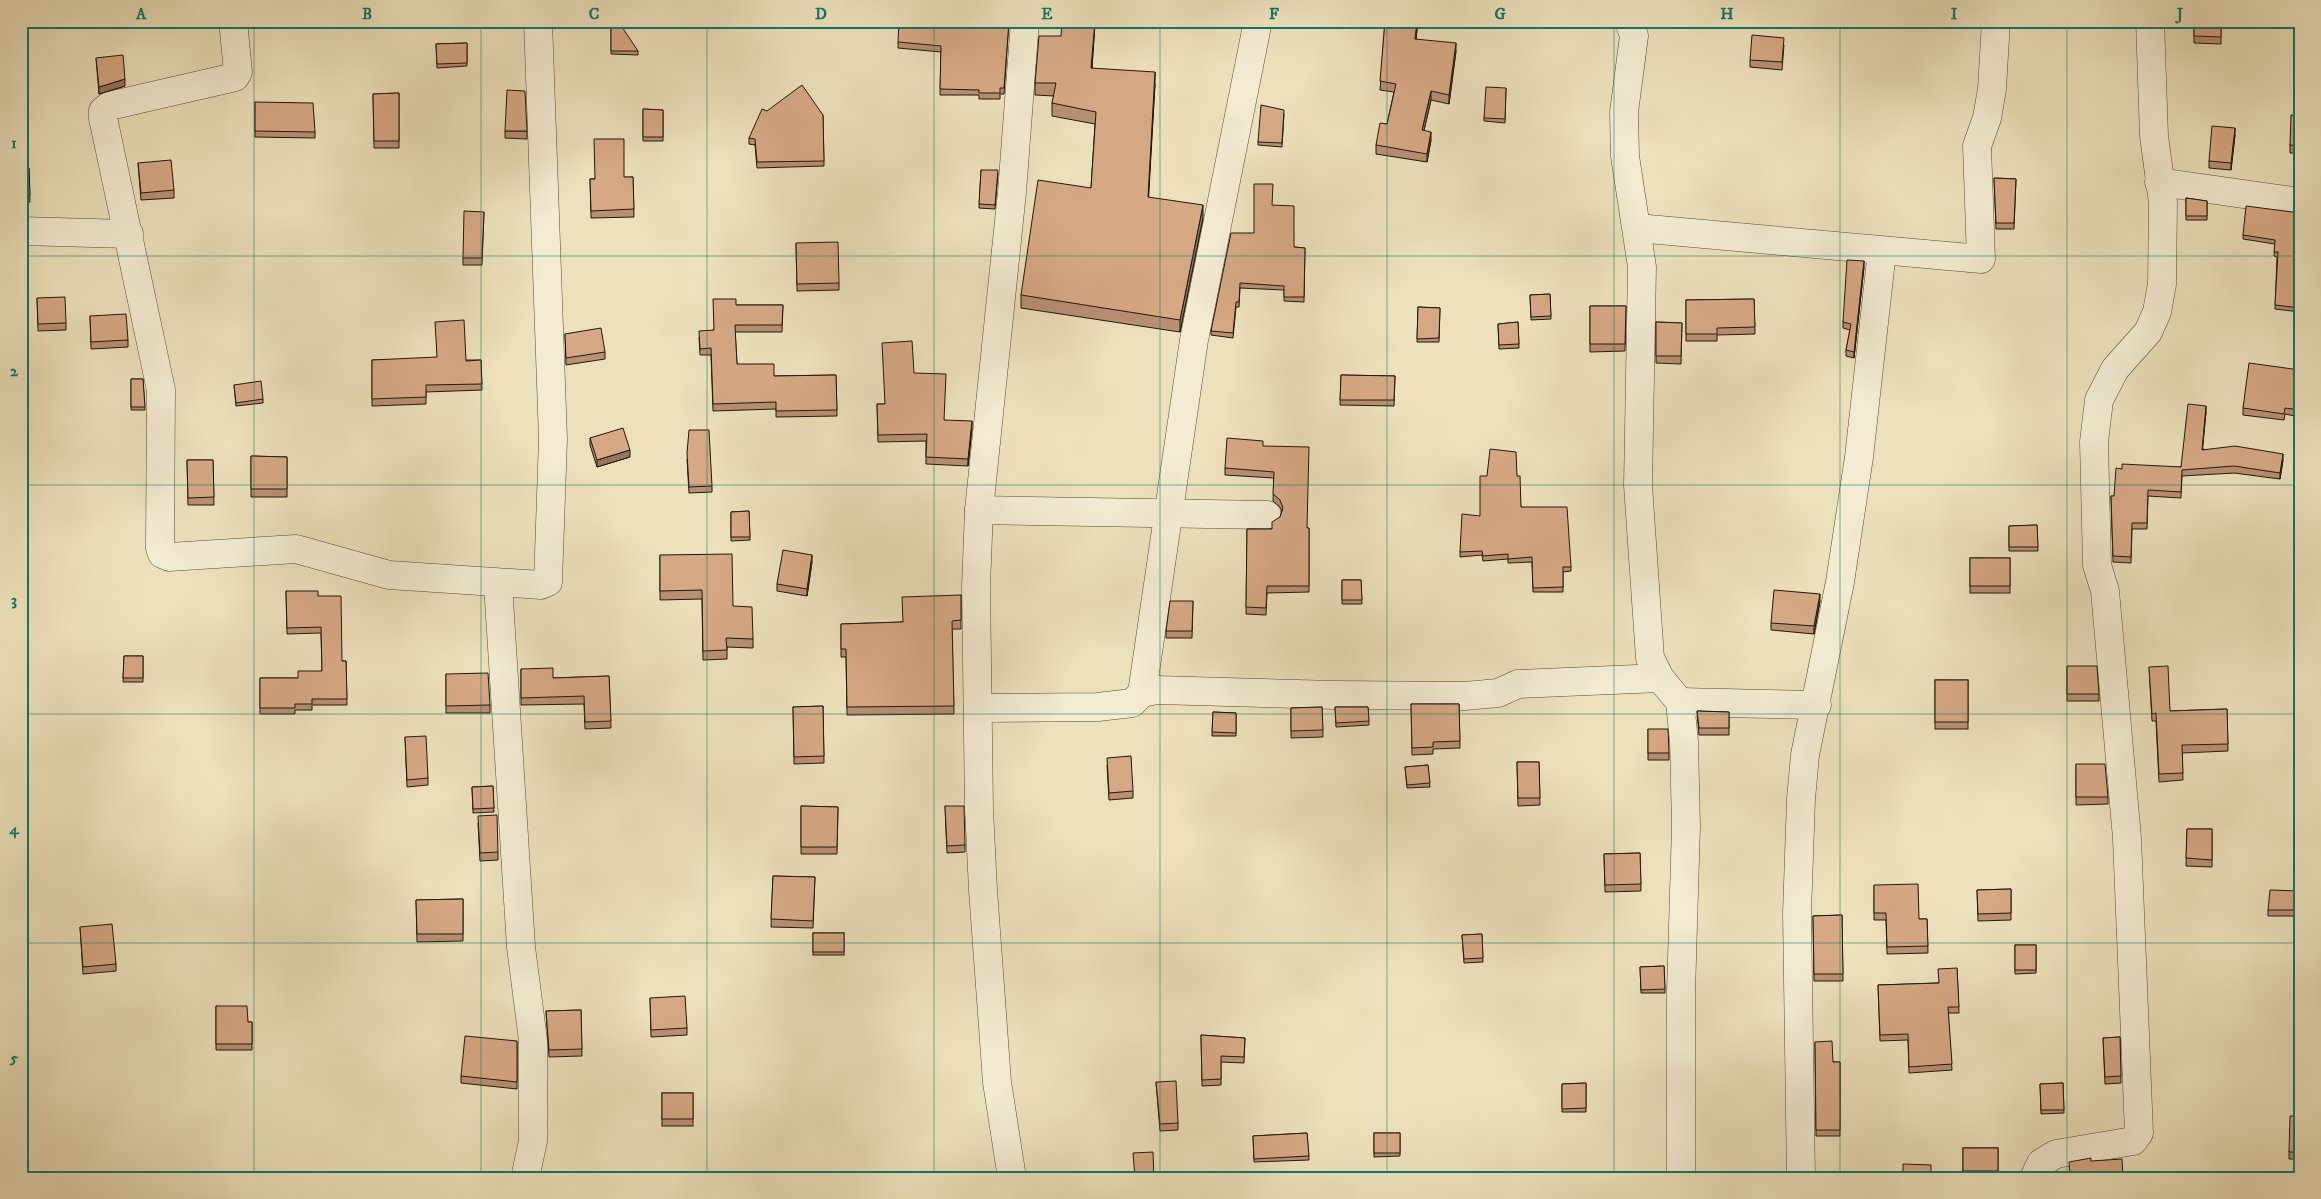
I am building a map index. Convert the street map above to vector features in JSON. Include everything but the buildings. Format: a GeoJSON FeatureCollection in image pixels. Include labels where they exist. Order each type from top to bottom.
{"type":"FeatureCollection","features":[{"type":"Feature","properties":{"kind":"street"},"geometry":{"type":"LineString","coordinates":[[233,21],[238,72],[235,77],[109,106],[103,110],[102,118],[129,234],[161,390],[160,548],[162,554],[169,557],[296,549],[389,575],[498,584],[541,585],[548,582],[554,439],[538,21]]}},
{"type":"Feature","properties":{"kind":"street"},"geometry":{"type":"LineString","coordinates":[[1012,1178],[997,1082],[989,988],[979,810],[976,586],[979,510],[1012,192],[1025,21]]}},
{"type":"Feature","properties":{"kind":"street"},"geometry":{"type":"LineString","coordinates":[[1142,693],[1194,340],[1258,21]]}},
{"type":"Feature","properties":{"kind":"street"},"geometry":{"type":"LineString","coordinates":[[1629,21],[1634,36],[1624,112],[1625,156],[1642,267],[1638,485],[1650,658],[1660,678],[1680,702],[1684,742],[1686,826],[1680,992],[1681,1178]]}},
{"type":"Feature","properties":{"kind":"street"},"geometry":{"type":"LineString","coordinates":[[1636,228],[1981,259],[1978,146],[1987,118],[1992,89],[1996,21]]}},
{"type":"Feature","properties":{"kind":"street"},"geometry":{"type":"LineString","coordinates":[[2034,1178],[2041,1163],[2056,1154],[2133,1141],[2140,1133],[2127,838],[2105,590],[2097,565],[2094,442],[2099,400],[2115,369],[2148,332],[2157,312],[2162,284],[2163,203],[2154,136],[2150,21]]}},
{"type":"Feature","properties":{"kind":"street"},"geometry":{"type":"LineString","coordinates":[[2159,182],[2300,202]]}},
{"type":"Feature","properties":{"kind":"street"},"geometry":{"type":"LineString","coordinates":[[21,232],[129,234]]}},
{"type":"Feature","properties":{"kind":"street"},"geometry":{"type":"LineString","coordinates":[[1801,1178],[1798,865],[1805,756],[1817,706],[1840,582],[1859,457],[1882,251]]}},
{"type":"Feature","properties":{"kind":"street"},"geometry":{"type":"LineString","coordinates":[[979,510],[1267,515]]}},
{"type":"Feature","properties":{"kind":"street"},"geometry":{"type":"LineString","coordinates":[[498,584],[521,947],[533,1040],[533,1141],[525,1178]]}},
{"type":"Feature","properties":{"kind":"street"},"geometry":{"type":"LineString","coordinates":[[978,708],[1098,707],[1132,703],[1142,693],[1157,690],[1183,689],[1335,695],[1465,696],[1498,693],[1518,684],[1660,678]]}},
{"type":"Feature","properties":{"kind":"street"},"geometry":{"type":"LineString","coordinates":[[1680,702],[1817,706]]}}]}
